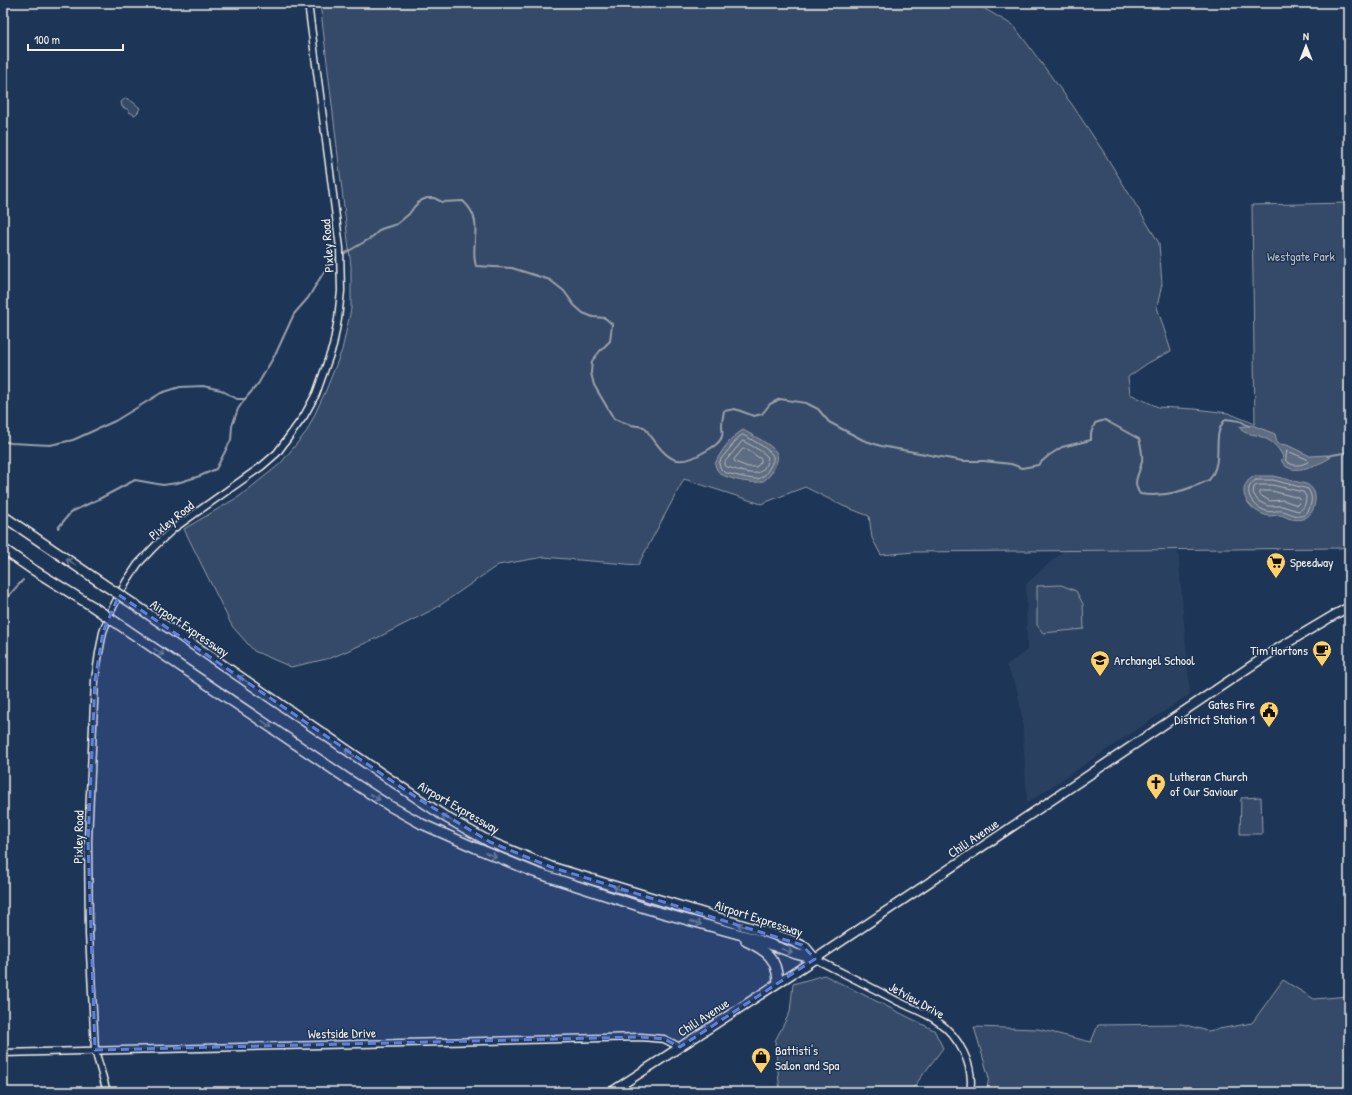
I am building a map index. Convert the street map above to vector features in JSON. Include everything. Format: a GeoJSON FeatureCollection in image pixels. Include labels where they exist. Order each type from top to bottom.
{"type":"FeatureCollection","features":[{"type":"Feature","properties":{"kind":"highway","name":"Airport Expressway"},"geometry":{"type":"LineString","coordinates":[[3,516],[417,798],[447,818],[490,842],[551,867],[788,940],[805,947],[815,959]]}},
{"type":"Feature","properties":{"kind":"highway","name":"Airport Expressway"},"geometry":{"type":"LineString","coordinates":[[3,549],[32,569],[92,606],[346,778],[388,805],[422,824],[534,872],[648,909],[753,938],[796,954],[815,959]]}},
{"type":"Feature","properties":{"kind":"highway"},"geometry":{"type":"LineString","coordinates":[[723,930],[758,947],[769,955],[778,970],[778,982]]}},
{"type":"Feature","properties":{"kind":"main road","name":"Chili Avenue"},"geometry":{"type":"LineString","coordinates":[[611,1092],[815,959],[1272,652],[1336,614],[1349,608]]}},
{"type":"Feature","properties":{"kind":"street","name":"Pixley Road"},"geometry":{"type":"LineString","coordinates":[[106,1092],[95,1050],[89,934],[88,841],[95,680],[104,632],[112,610],[126,582],[138,564],[155,546],[173,529],[262,466],[277,453],[304,416],[316,394],[333,346],[341,292],[340,248],[308,3]]}},
{"type":"Feature","properties":{"kind":"street","name":"Jetview Drive"},"geometry":{"type":"LineString","coordinates":[[815,959],[938,1021],[956,1039],[962,1048],[969,1067],[971,1086],[970,1092]]}},
{"type":"Feature","properties":{"kind":"street","name":"Westside Drive"},"geometry":{"type":"LineString","coordinates":[[3,1053],[641,1037],[664,1039],[680,1047]]}},
{"type":"Feature","properties":{"kind":"highlighted area"},"geometry":{"type":"Polygon","coordinates":[[[119,595],[417,798],[490,842],[551,867],[802,945],[815,959],[680,1047],[664,1039],[641,1037],[95,1050],[88,841],[95,680],[103,632],[119,595]]]}},
{"type":"Feature","properties":{"kind":"shaded area","name":"Archangel School"},"geometry":{"type":"Polygon","coordinates":[[[1178,550],[1190,694],[1027,803],[1022,716],[1017,689],[1006,665],[1027,650],[1026,584],[1063,551],[1178,550]]]}},
{"type":"Feature","properties":{"kind":"green space","name":"Westgate Park"},"geometry":{"type":"Polygon","coordinates":[[[320,3],[975,3],[1014,26],[1073,106],[1103,151],[1159,243],[1162,284],[1157,307],[1171,351],[1148,363],[1128,377],[1130,394],[1158,407],[1228,413],[1255,424],[1252,205],[1349,203],[1349,546],[1340,548],[914,552],[881,555],[872,538],[869,516],[843,506],[805,487],[761,504],[684,479],[638,565],[544,557],[498,565],[436,608],[377,638],[331,658],[291,667],[254,651],[232,626],[184,529],[240,496],[280,464],[307,431],[342,350],[351,309],[351,266],[320,3]]]}},
{"type":"Feature","properties":{"kind":"green space"},"geometry":{"type":"Polygon","coordinates":[[[126,98],[140,108],[135,115],[122,107],[121,102],[126,98]]]}},
{"type":"Feature","properties":{"kind":"green space"},"geometry":{"type":"Polygon","coordinates":[[[1061,585],[1076,591],[1083,604],[1084,629],[1043,633],[1037,625],[1037,586],[1061,585]]]}},
{"type":"Feature","properties":{"kind":"green space"},"geometry":{"type":"Polygon","coordinates":[[[1261,797],[1262,834],[1240,834],[1241,798],[1261,797]]]}},
{"type":"Feature","properties":{"kind":"green space"},"geometry":{"type":"Polygon","coordinates":[[[824,975],[934,1030],[943,1048],[910,1092],[780,1092],[775,1041],[790,1012],[793,984],[824,975]]]}},
{"type":"Feature","properties":{"kind":"green space"},"geometry":{"type":"Polygon","coordinates":[[[1283,980],[1314,999],[1349,996],[1349,1092],[986,1092],[989,1078],[974,1027],[1038,1029],[1091,1042],[1098,1025],[1182,1024],[1208,1031],[1252,1023],[1283,980]]]}},
{"type":"Feature","properties":{"kind":"water"},"geometry":{"type":"Polygon","coordinates":[[[1252,425],[1275,434],[1279,444],[1287,445],[1310,456],[1327,455],[1331,457],[1311,467],[1303,469],[1290,468],[1284,465],[1281,459],[1283,457],[1274,444],[1256,435],[1245,433],[1239,427],[1252,425]]]}},
{"type":"Feature","properties":{"kind":"water"},"geometry":{"type":"Polygon","coordinates":[[[743,430],[766,443],[774,449],[777,454],[778,457],[774,469],[763,481],[742,481],[725,476],[717,470],[715,464],[723,450],[734,437],[743,430]]]}},
{"type":"Feature","properties":{"kind":"water"},"geometry":{"type":"Polygon","coordinates":[[[1254,476],[1273,476],[1308,485],[1314,491],[1315,495],[1313,510],[1305,518],[1297,520],[1290,519],[1282,515],[1267,516],[1259,512],[1248,503],[1244,492],[1248,481],[1254,476]]]}},
{"type":"Feature","properties":{"kind":"waterway"},"geometry":{"type":"LineString","coordinates":[[342,255],[371,238],[381,229],[397,224],[409,214],[420,201],[427,198],[434,198],[442,202],[463,201],[470,209],[474,217],[476,232],[474,257],[476,266],[512,268],[550,280],[564,291],[574,305],[583,313],[593,317],[605,318],[612,324],[610,341],[592,361],[591,373],[594,385],[614,419],[631,425],[644,427],[663,451],[676,460],[693,458],[717,444],[722,435],[724,411],[735,409],[754,416],[762,414],[770,404],[780,399],[806,403],[818,409],[829,422],[863,440],[881,446],[963,461],[984,461],[1011,464],[1022,468],[1038,465],[1062,447],[1091,440],[1091,433],[1095,423],[1105,420],[1139,439],[1142,450],[1142,458],[1136,481],[1137,489],[1140,494],[1158,495],[1184,490],[1209,480],[1216,465],[1218,435],[1222,424],[1226,419],[1240,421],[1249,426]]}},
{"type":"Feature","properties":{"kind":"waterway"},"geometry":{"type":"LineString","coordinates":[[3,441],[11,443],[50,445],[73,440],[115,421],[161,393],[180,387],[203,386],[221,390],[237,399],[245,399],[258,384],[276,353],[294,314],[308,298],[325,270],[333,260],[339,257]]}},
{"type":"Feature","properties":{"kind":"waterway"},"geometry":{"type":"LineString","coordinates":[[58,528],[71,512],[135,480],[163,485],[177,483],[216,469],[231,440],[232,426],[238,409],[245,399]]}},
{"type":"Feature","properties":{"kind":"waterway"},"geometry":{"type":"LineString","coordinates":[[1327,456],[1343,453],[1349,454]]}},
{"type":"Feature","properties":{"kind":"waterway"},"geometry":{"type":"LineString","coordinates":[[3,602],[23,580]]}},
{"type":"Feature","properties":{"kind":"place","name":"Speedway"},"geometry":{"type":"Point","coordinates":[1276,579]}},
{"type":"Feature","properties":{"kind":"place","name":"Tim Hortons"},"geometry":{"type":"Point","coordinates":[1322,667]}},
{"type":"Feature","properties":{"kind":"place","name":"Archangel School"},"geometry":{"type":"Point","coordinates":[1100,677]}},
{"type":"Feature","properties":{"kind":"place","name":"Gates Fire District Station 1"},"geometry":{"type":"Point","coordinates":[1269,728]}},
{"type":"Feature","properties":{"kind":"place","name":"Lutheran Church of Our Saviour"},"geometry":{"type":"Point","coordinates":[1156,800]}},
{"type":"Feature","properties":{"kind":"place","name":"Battisti's Salon and Spa"},"geometry":{"type":"Point","coordinates":[761,1074]}}]}
